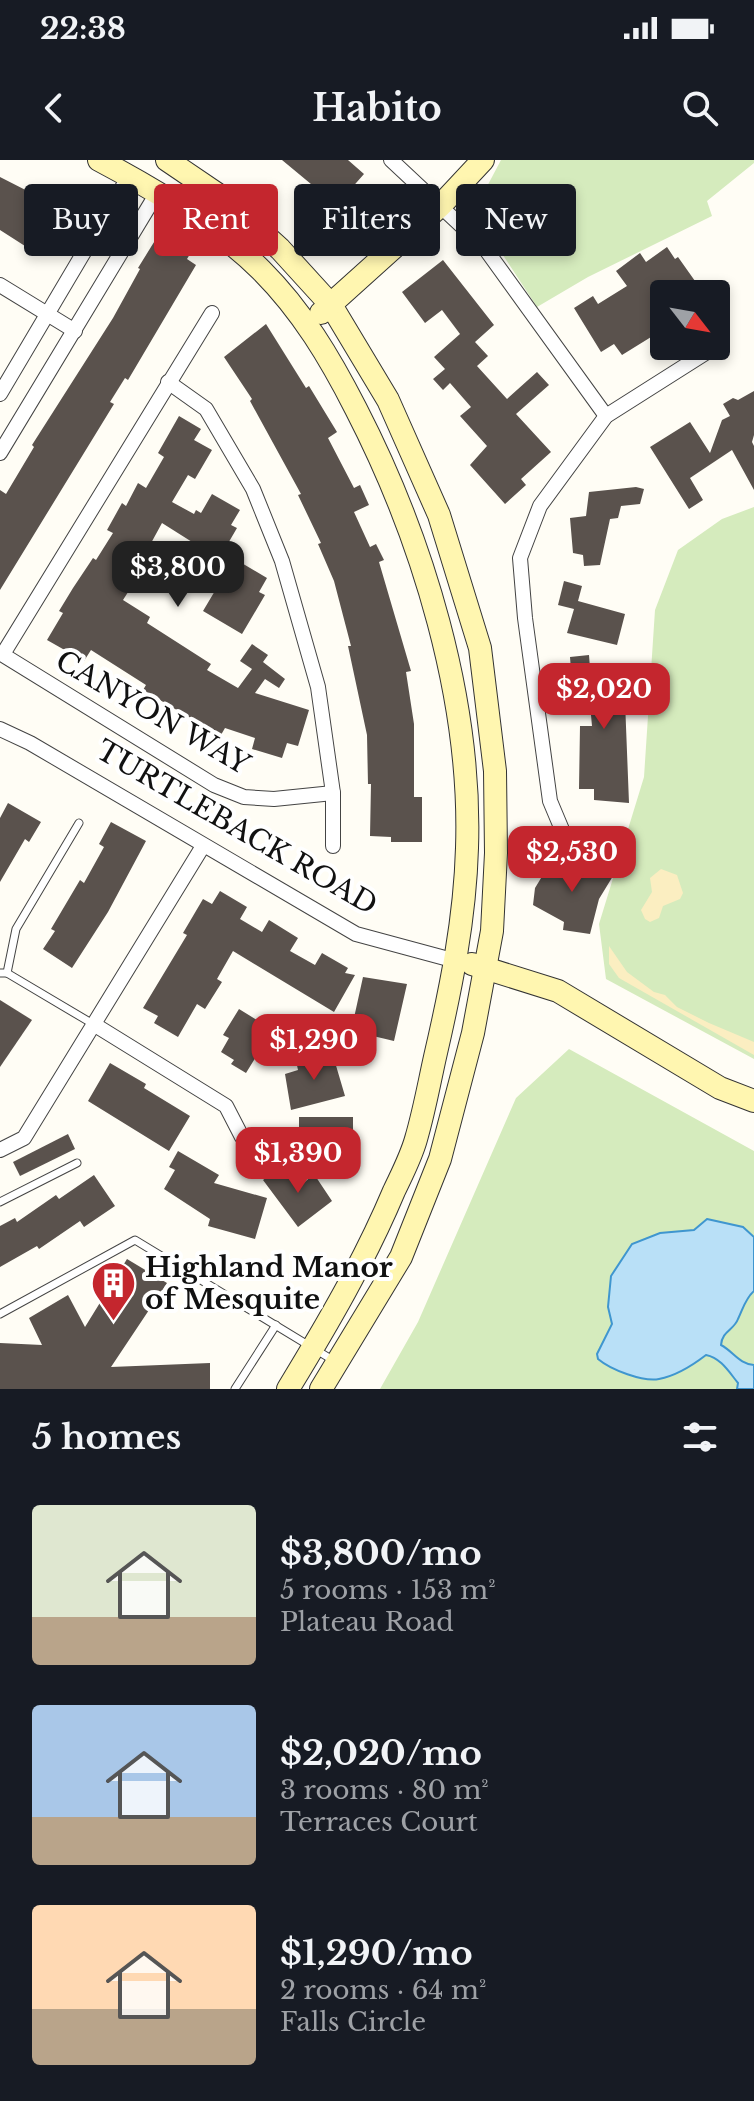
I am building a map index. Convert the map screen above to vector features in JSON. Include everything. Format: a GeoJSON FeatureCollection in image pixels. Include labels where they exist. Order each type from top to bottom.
{"type":"FeatureCollection","features":[{"type":"Feature","properties":{"kind":"main road"},"geometry":{"type":"LineString","coordinates":[[99,160],[154,191]]}},
{"type":"Feature","properties":{"kind":"main road"},"geometry":{"type":"LineString","coordinates":[[167,160],[226,200],[280,249],[331,305],[388,400],[439,515],[480,648],[495,771],[496,853],[492,931],[473,1033],[440,1159],[401,1257],[321,1389]]}},
{"type":"Feature","properties":{"kind":"main road"},"geometry":{"type":"LineString","coordinates":[[308,323],[441,205],[483,160]]}},
{"type":"Feature","properties":{"kind":"main road"},"geometry":{"type":"LineString","coordinates":[[244,256],[260,269],[308,323],[376,447],[410,528],[447,652],[464,759],[468,846],[456,961],[416,1141],[374,1239],[288,1389]]}},
{"type":"Feature","properties":{"kind":"main road","name":"TURTLEBACK ROAD"},"geometry":{"type":"LineString","coordinates":[[456,961],[558,991],[720,1088],[754,1101]]}},
{"type":"Feature","properties":{"kind":"street"},"geometry":{"type":"LineString","coordinates":[[391,160],[484,247],[606,416]]}},
{"type":"Feature","properties":{"kind":"street"},"geometry":{"type":"LineString","coordinates":[[0,394],[129,176]]}},
{"type":"Feature","properties":{"kind":"street"},"geometry":{"type":"LineString","coordinates":[[0,453],[154,198]]}},
{"type":"Feature","properties":{"kind":"street"},"geometry":{"type":"LineString","coordinates":[[0,285],[75,331]]}},
{"type":"Feature","properties":{"kind":"street"},"geometry":{"type":"LineString","coordinates":[[2,654],[212,313]]}},
{"type":"Feature","properties":{"kind":"street"},"geometry":{"type":"LineString","coordinates":[[563,832],[550,801],[520,558],[540,506],[606,416],[694,360]]}},
{"type":"Feature","properties":{"kind":"street"},"geometry":{"type":"LineString","coordinates":[[168,382],[206,409],[253,489],[282,561],[318,687],[333,793],[333,846]]}},
{"type":"Feature","properties":{"kind":"street","name":"CANYON WAY"},"geometry":{"type":"LineString","coordinates":[[2,654],[214,785],[244,797],[274,799],[333,793]]}},
{"type":"Feature","properties":{"kind":"street","name":"TURTLEBACK ROAD"},"geometry":{"type":"LineString","coordinates":[[0,729],[30,743],[356,934],[456,961]]}},
{"type":"Feature","properties":{"kind":"street"},"geometry":{"type":"LineString","coordinates":[[0,1150],[24,1138],[203,846]]}},
{"type":"Feature","properties":{"kind":"street"},"geometry":{"type":"LineString","coordinates":[[95,1025],[226,1106],[242,1137]]}},
{"type":"Feature","properties":{"kind":"lane"},"geometry":{"type":"LineString","coordinates":[[79,823],[16,929],[3,973],[95,1025]]}},
{"type":"Feature","properties":{"kind":"lane"},"geometry":{"type":"LineString","coordinates":[[0,1202],[77,1163]]}},
{"type":"Feature","properties":{"kind":"lane"},"geometry":{"type":"LineString","coordinates":[[0,1314],[135,1240],[337,1363]]}},
{"type":"Feature","properties":{"kind":"lane"},"geometry":{"type":"LineString","coordinates":[[235,1389],[276,1325]]}},
{"type":"Feature","properties":{"kind":"green space"},"geometry":{"type":"Polygon","coordinates":[[[501,160],[754,160],[707,201],[712,216],[588,277],[537,307],[504,256],[576,256],[576,184],[488,184],[501,160]]]}},
{"type":"Feature","properties":{"kind":"green space"},"geometry":{"type":"Polygon","coordinates":[[[754,507],[754,1059],[606,979],[599,924],[644,777],[655,610],[678,550],[722,519],[754,507]]]}},
{"type":"Feature","properties":{"kind":"green space"},"geometry":{"type":"Polygon","coordinates":[[[569,1049],[754,1151],[754,1389],[380,1389],[418,1322],[516,1098],[569,1049]]]}},
{"type":"Feature","properties":{"kind":"sand"},"geometry":{"type":"Polygon","coordinates":[[[661,869],[677,875],[683,893],[680,899],[663,906],[659,918],[650,922],[641,910],[652,892],[650,878],[661,869]]]}},
{"type":"Feature","properties":{"kind":"sand"},"geometry":{"type":"Polygon","coordinates":[[[609,946],[627,972],[654,992],[665,995],[677,1007],[709,1023],[754,1042],[754,1055],[619,978],[609,964],[609,946]]]}},
{"type":"Feature","properties":{"kind":"water"},"geometry":{"type":"Polygon","coordinates":[[[707,1219],[743,1227],[754,1237],[754,1291],[721,1345],[740,1360],[754,1365],[754,1389],[737,1389],[738,1383],[724,1366],[706,1355],[677,1373],[652,1379],[627,1374],[598,1359],[597,1354],[612,1324],[608,1307],[611,1276],[632,1244],[660,1233],[694,1230],[707,1219]]]}},
{"type":"Feature","properties":{"kind":"building"},"geometry":{"type":"Polygon","coordinates":[[[282,160],[348,160],[364,174],[355,184],[311,184],[282,160]]]}},
{"type":"Feature","properties":{"kind":"building"},"geometry":{"type":"Polygon","coordinates":[[[0,177],[24,189],[24,245],[0,230],[0,177]]]}},
{"type":"Feature","properties":{"kind":"building"},"geometry":{"type":"Polygon","coordinates":[[[154,242],[154,256],[189,256],[187,259],[196,265],[128,380],[125,378],[110,402],[114,404],[0,590],[0,490],[6,494],[34,447],[32,445],[113,318],[154,242]]]}},
{"type":"Feature","properties":{"kind":"building"},"geometry":{"type":"Polygon","coordinates":[[[667,247],[694,280],[650,280],[650,338],[622,355],[614,344],[601,352],[574,308],[593,296],[598,304],[627,286],[616,271],[640,253],[646,262],[667,247]]]}},
{"type":"Feature","properties":{"kind":"building"},"geometry":{"type":"Polygon","coordinates":[[[443,260],[494,325],[475,342],[488,356],[477,366],[507,399],[537,372],[549,385],[516,414],[551,452],[521,479],[526,485],[505,504],[470,465],[487,446],[460,416],[471,407],[450,383],[443,390],[433,379],[445,369],[434,357],[460,334],[442,310],[425,323],[402,292],[443,260]]]}},
{"type":"Feature","properties":{"kind":"building"},"geometry":{"type":"Polygon","coordinates":[[[266,324],[337,432],[328,438],[354,488],[360,485],[369,505],[354,512],[370,547],[376,544],[384,560],[379,562],[411,671],[406,672],[414,724],[414,797],[422,797],[422,842],[391,842],[391,837],[370,836],[371,784],[368,784],[367,735],[348,646],[351,646],[334,581],[318,544],[321,543],[298,495],[301,494],[250,401],[252,399],[224,357],[266,324]]]}},
{"type":"Feature","properties":{"kind":"building"},"geometry":{"type":"Polygon","coordinates":[[[754,391],[754,490],[732,450],[690,478],[703,500],[689,509],[650,447],[690,422],[710,453],[722,420],[730,416],[723,404],[754,391]]]}},
{"type":"Feature","properties":{"kind":"building"},"geometry":{"type":"Polygon","coordinates":[[[179,416],[201,429],[194,440],[212,450],[195,479],[188,475],[172,502],[194,514],[196,510],[201,513],[212,494],[240,510],[231,525],[237,528],[223,552],[267,578],[259,592],[265,595],[242,634],[203,611],[225,574],[195,556],[200,547],[162,523],[144,556],[149,559],[123,600],[150,617],[147,623],[211,664],[207,670],[238,688],[252,669],[240,661],[252,644],[268,655],[263,662],[285,679],[279,688],[265,679],[255,693],[309,710],[298,746],[287,743],[282,758],[252,749],[255,738],[225,728],[218,740],[190,723],[192,719],[143,690],[146,685],[91,650],[84,661],[47,640],[73,588],[113,533],[107,530],[122,503],[126,506],[138,483],[146,488],[164,457],[158,453],[179,416]]]}},
{"type":"Feature","properties":{"kind":"building"},"geometry":{"type":"Polygon","coordinates":[[[636,487],[644,489],[640,504],[621,506],[618,518],[610,519],[600,565],[584,566],[583,555],[573,553],[570,518],[586,516],[589,492],[636,487]]]}},
{"type":"Feature","properties":{"kind":"building"},"geometry":{"type":"Polygon","coordinates":[[[564,581],[582,586],[578,601],[625,614],[617,645],[567,633],[574,609],[558,605],[564,581]]]}},
{"type":"Feature","properties":{"kind":"building"},"geometry":{"type":"Polygon","coordinates":[[[589,655],[590,668],[627,665],[630,701],[625,701],[629,803],[594,800],[594,789],[579,789],[580,726],[592,726],[588,682],[572,683],[570,657],[589,655]]]}},
{"type":"Feature","properties":{"kind":"building"},"geometry":{"type":"Polygon","coordinates":[[[8,803],[41,822],[29,842],[25,839],[0,882],[0,818],[8,803]]]}},
{"type":"Feature","properties":{"kind":"building"},"geometry":{"type":"Polygon","coordinates":[[[111,822],[146,841],[108,912],[72,968],[43,949],[55,931],[51,929],[80,880],[84,883],[104,847],[99,844],[111,822]]]}},
{"type":"Feature","properties":{"kind":"building"},"geometry":{"type":"Polygon","coordinates":[[[569,860],[591,863],[613,876],[599,899],[590,934],[563,930],[564,922],[533,905],[535,888],[549,865],[566,875],[569,860]]]}},
{"type":"Feature","properties":{"kind":"building"},"geometry":{"type":"Polygon","coordinates":[[[220,891],[247,907],[240,919],[262,932],[269,920],[298,938],[290,951],[315,965],[322,953],[348,968],[345,973],[355,975],[334,1012],[233,951],[217,979],[222,982],[205,1009],[197,1004],[178,1037],[154,1023],[158,1016],[143,1008],[187,935],[183,933],[203,899],[212,904],[220,891]]]}},
{"type":"Feature","properties":{"kind":"building"},"geometry":{"type":"Polygon","coordinates":[[[363,977],[407,984],[394,1041],[373,1036],[372,1041],[350,1036],[363,977]]]}},
{"type":"Feature","properties":{"kind":"building"},"geometry":{"type":"Polygon","coordinates":[[[0,1000],[32,1020],[0,1067],[0,1000]]]}},
{"type":"Feature","properties":{"kind":"building"},"geometry":{"type":"Polygon","coordinates":[[[239,1009],[278,1033],[263,1058],[257,1055],[246,1073],[231,1064],[234,1060],[221,1052],[229,1038],[223,1035],[239,1009]]]}},
{"type":"Feature","properties":{"kind":"building"},"geometry":{"type":"Polygon","coordinates":[[[332,1052],[345,1096],[291,1110],[285,1074],[298,1070],[296,1061],[332,1052]]]}},
{"type":"Feature","properties":{"kind":"building"},"geometry":{"type":"Polygon","coordinates":[[[110,1063],[190,1116],[169,1151],[88,1101],[110,1063]]]}},
{"type":"Feature","properties":{"kind":"building"},"geometry":{"type":"Polygon","coordinates":[[[299,1117],[353,1117],[353,1161],[320,1161],[320,1142],[299,1142],[299,1117]]]}},
{"type":"Feature","properties":{"kind":"building"},"geometry":{"type":"Polygon","coordinates":[[[68,1134],[75,1149],[20,1176],[13,1162],[68,1134]]]}},
{"type":"Feature","properties":{"kind":"building"},"geometry":{"type":"Polygon","coordinates":[[[178,1151],[219,1175],[214,1183],[267,1198],[255,1239],[208,1226],[210,1219],[164,1189],[175,1170],[169,1167],[178,1151]]]}},
{"type":"Feature","properties":{"kind":"building"},"geometry":{"type":"Polygon","coordinates":[[[282,1166],[299,1187],[314,1174],[332,1201],[298,1227],[263,1180],[282,1166]]]}},
{"type":"Feature","properties":{"kind":"building"},"geometry":{"type":"Polygon","coordinates":[[[94,1175],[115,1206],[84,1227],[80,1221],[39,1249],[37,1246],[0,1267],[0,1226],[15,1218],[17,1222],[56,1195],[59,1199],[94,1175]]]}},
{"type":"Feature","properties":{"kind":"building","name":"Highland Manor of Mesquite"},"geometry":{"type":"Polygon","coordinates":[[[127,1259],[167,1283],[111,1367],[210,1363],[210,1389],[0,1389],[0,1343],[42,1345],[29,1318],[68,1295],[85,1327],[127,1259]]]}},
{"type":"Feature","properties":{"kind":"place","name":"Highland Manor of Mesquite"},"geometry":{"type":"Point","coordinates":[114,1322]}}]}
